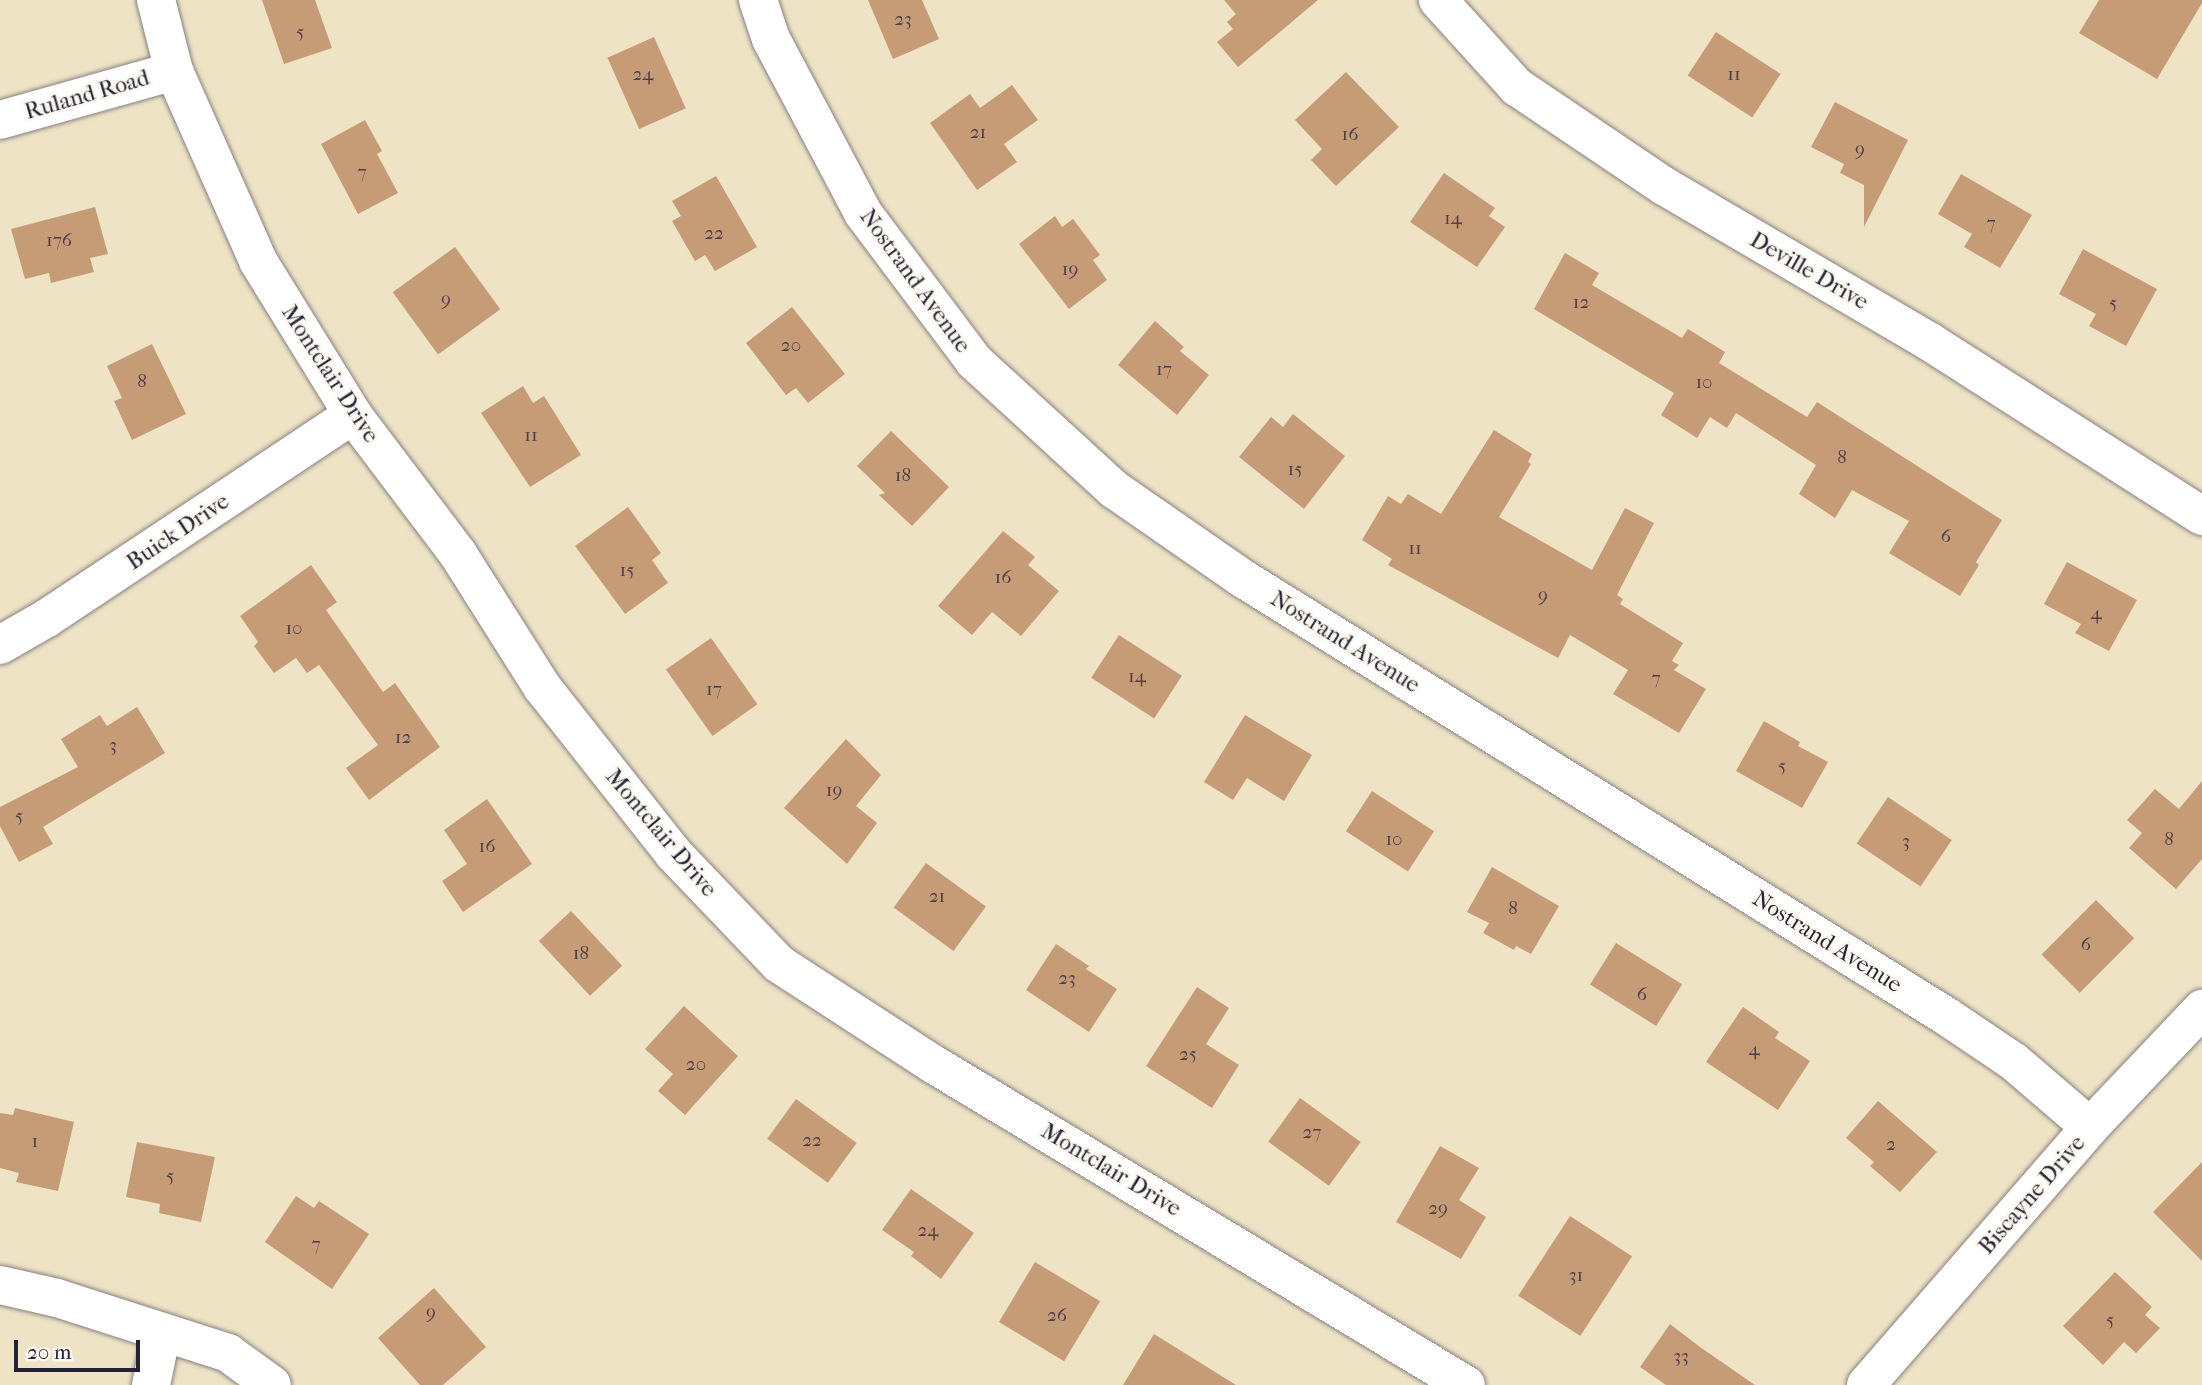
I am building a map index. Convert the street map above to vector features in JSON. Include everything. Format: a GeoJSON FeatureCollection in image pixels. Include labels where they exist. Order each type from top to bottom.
{"type":"FeatureCollection","features":[{"type":"Feature","properties":{"kind":"street","name":"Montclair Drive"},"geometry":{"type":"LineString","coordinates":[[156,0],[174,71],[258,261],[353,415],[458,554],[542,687],[673,853],[779,964],[933,1064],[1466,1385]]}},
{"type":"Feature","properties":{"kind":"street","name":"Nostrand Avenue"},"geometry":{"type":"LineString","coordinates":[[758,0],[771,39],[863,213],[974,361],[1115,489],[1242,578],[1946,1016],[2013,1060],[2090,1128]]}},
{"type":"Feature","properties":{"kind":"street","name":"Deville Drive"},"geometry":{"type":"LineString","coordinates":[[1438,0],[1517,87],[1528,95],[1664,186],[1930,342],[2202,516]]}},
{"type":"Feature","properties":{"kind":"street","name":"Ruland Road"},"geometry":{"type":"LineString","coordinates":[[0,120],[174,71]]}},
{"type":"Feature","properties":{"kind":"street","name":"Buick Drive"},"geometry":{"type":"LineString","coordinates":[[0,645],[47,618],[353,415]]}},
{"type":"Feature","properties":{"kind":"street","name":"Biscayne Drive"},"geometry":{"type":"LineString","coordinates":[[1866,1385],[2090,1128],[2202,1009]]}},
{"type":"Feature","properties":{"kind":"street"},"geometry":{"type":"LineString","coordinates":[[0,1285],[57,1298],[228,1353],[272,1385]]}},
{"type":"Feature","properties":{"kind":"street"},"geometry":{"type":"LineString","coordinates":[[151,1385],[162,1332]]}},
{"type":"Feature","properties":{"kind":"building"},"geometry":{"type":"Polygon","coordinates":[[[262,0],[315,0],[332,48],[284,64],[262,0]]]}},
{"type":"Feature","properties":{"kind":"building"},"geometry":{"type":"Polygon","coordinates":[[[868,0],[922,0],[939,39],[893,59],[868,0]]]}},
{"type":"Feature","properties":{"kind":"building"},"geometry":{"type":"Polygon","coordinates":[[[1224,0],[1318,0],[1238,67],[1217,42],[1233,29],[1227,22],[1236,14],[1224,0]]]}},
{"type":"Feature","properties":{"kind":"building"},"geometry":{"type":"Polygon","coordinates":[[[2099,0],[2202,0],[2202,3],[2157,79],[2079,33],[2099,0]]]}},
{"type":"Feature","properties":{"kind":"building"},"geometry":{"type":"Polygon","coordinates":[[[1716,32],[1781,74],[1752,118],[1688,76],[1716,32]]]}},
{"type":"Feature","properties":{"kind":"building"},"geometry":{"type":"Polygon","coordinates":[[[654,37],[686,108],[639,129],[607,58],[654,37]]]}},
{"type":"Feature","properties":{"kind":"building"},"geometry":{"type":"Polygon","coordinates":[[[1346,72],[1399,127],[1336,186],[1311,160],[1322,149],[1295,120],[1346,72]]]}},
{"type":"Feature","properties":{"kind":"building"},"geometry":{"type":"Polygon","coordinates":[[[1012,85],[1038,120],[1004,144],[1017,162],[977,190],[930,123],[970,94],[980,108],[1012,85]]]}},
{"type":"Feature","properties":{"kind":"building"},"geometry":{"type":"Polygon","coordinates":[[[1835,102],[1908,140],[1864,227],[1864,185],[1840,173],[1844,164],[1811,147],[1835,102]]]}},
{"type":"Feature","properties":{"kind":"building"},"geometry":{"type":"Polygon","coordinates":[[[365,120],[382,151],[377,154],[398,193],[358,214],[321,144],[365,120]]]}},
{"type":"Feature","properties":{"kind":"building"},"geometry":{"type":"Polygon","coordinates":[[[1444,173],[1495,208],[1489,216],[1505,227],[1477,267],[1410,222],[1444,173]]]}},
{"type":"Feature","properties":{"kind":"building"},"geometry":{"type":"Polygon","coordinates":[[[1961,174],[2032,215],[2000,268],[1964,247],[1972,234],[1938,214],[1961,174]]]}},
{"type":"Feature","properties":{"kind":"building"},"geometry":{"type":"Polygon","coordinates":[[[716,176],[757,247],[715,271],[705,255],[695,261],[672,221],[681,216],[672,201],[716,176]]]}},
{"type":"Feature","properties":{"kind":"building"},"geometry":{"type":"Polygon","coordinates":[[[95,207],[108,254],[90,258],[94,272],[51,283],[49,273],[25,279],[11,229],[95,207]]]}},
{"type":"Feature","properties":{"kind":"building"},"geometry":{"type":"Polygon","coordinates":[[[1055,216],[1062,227],[1073,219],[1100,255],[1093,260],[1107,280],[1069,309],[1019,244],[1055,216]]]}},
{"type":"Feature","properties":{"kind":"building"},"geometry":{"type":"Polygon","coordinates":[[[455,247],[500,309],[438,355],[393,292],[455,247]]]}},
{"type":"Feature","properties":{"kind":"building"},"geometry":{"type":"Polygon","coordinates":[[[2083,249],[2157,289],[2126,346],[2089,326],[2096,314],[2059,294],[2083,249]]]}},
{"type":"Feature","properties":{"kind":"building"},"geometry":{"type":"Polygon","coordinates":[[[1565,253],[1599,273],[1592,285],[1682,338],[1688,329],[1725,352],[1719,363],[1807,417],[1817,402],[2002,520],[1976,562],[1979,565],[1960,596],[1889,553],[1909,521],[1852,490],[1835,518],[1799,494],[1816,465],[1736,413],[1727,428],[1710,417],[1697,438],[1661,415],[1674,393],[1534,309],[1565,253]]]}},
{"type":"Feature","properties":{"kind":"building"},"geometry":{"type":"Polygon","coordinates":[[[792,307],[845,374],[808,403],[796,388],[786,395],[746,343],[792,307]]]}},
{"type":"Feature","properties":{"kind":"building"},"geometry":{"type":"Polygon","coordinates":[[[1155,321],[1184,347],[1180,351],[1209,375],[1177,415],[1118,365],[1155,321]]]}},
{"type":"Feature","properties":{"kind":"building"},"geometry":{"type":"Polygon","coordinates":[[[152,344],[186,414],[132,440],[114,401],[122,398],[107,366],[152,344]]]}},
{"type":"Feature","properties":{"kind":"building"},"geometry":{"type":"Polygon","coordinates":[[[523,386],[533,403],[544,396],[581,455],[530,487],[481,413],[523,386]]]}},
{"type":"Feature","properties":{"kind":"building"},"geometry":{"type":"Polygon","coordinates":[[[1293,414],[1345,456],[1304,509],[1239,457],[1271,417],[1283,427],[1293,414]]]}},
{"type":"Feature","properties":{"kind":"building"},"geometry":{"type":"Polygon","coordinates":[[[1494,430],[1532,454],[1528,462],[1531,464],[1499,517],[1592,570],[1625,508],[1654,523],[1617,595],[1623,599],[1620,604],[1683,643],[1672,661],[1679,665],[1674,670],[1706,689],[1679,733],[1613,694],[1628,670],[1570,635],[1558,658],[1388,565],[1392,559],[1362,540],[1388,496],[1401,504],[1408,494],[1441,514],[1494,430]]]}},
{"type":"Feature","properties":{"kind":"building"},"geometry":{"type":"Polygon","coordinates":[[[891,431],[949,487],[912,526],[879,495],[885,493],[857,466],[891,431]]]}},
{"type":"Feature","properties":{"kind":"building"},"geometry":{"type":"Polygon","coordinates":[[[628,507],[661,553],[652,560],[668,583],[625,614],[575,546],[628,507]]]}},
{"type":"Feature","properties":{"kind":"building"},"geometry":{"type":"Polygon","coordinates":[[[1003,531],[1035,557],[1028,565],[1059,591],[1021,636],[992,612],[972,635],[938,606],[1003,531]]]}},
{"type":"Feature","properties":{"kind":"building"},"geometry":{"type":"Polygon","coordinates":[[[2067,562],[2137,600],[2109,651],[2075,633],[2081,624],[2044,604],[2067,562]]]}},
{"type":"Feature","properties":{"kind":"building"},"geometry":{"type":"Polygon","coordinates":[[[311,565],[337,602],[326,610],[383,692],[395,683],[440,747],[369,800],[346,768],[378,745],[319,665],[307,673],[296,658],[274,673],[254,646],[258,642],[240,616],[311,565]]]}},
{"type":"Feature","properties":{"kind":"building"},"geometry":{"type":"Polygon","coordinates":[[[1119,635],[1182,676],[1154,719],[1091,678],[1119,635]]]}},
{"type":"Feature","properties":{"kind":"building"},"geometry":{"type":"Polygon","coordinates":[[[711,638],[757,704],[712,736],[666,670],[711,638]]]}},
{"type":"Feature","properties":{"kind":"building"},"geometry":{"type":"Polygon","coordinates":[[[137,707],[165,753],[43,827],[53,844],[19,862],[0,826],[0,807],[78,767],[61,739],[100,715],[107,726],[137,707]]]}},
{"type":"Feature","properties":{"kind":"building"},"geometry":{"type":"Polygon","coordinates":[[[1245,715],[1312,755],[1284,801],[1247,778],[1233,800],[1204,782],[1245,715]]]}},
{"type":"Feature","properties":{"kind":"building"},"geometry":{"type":"Polygon","coordinates":[[[1764,721],[1800,742],[1798,746],[1828,762],[1802,808],[1736,771],[1764,721]]]}},
{"type":"Feature","properties":{"kind":"building"},"geometry":{"type":"Polygon","coordinates":[[[846,739],[881,775],[856,806],[877,823],[847,864],[784,808],[846,739]]]}},
{"type":"Feature","properties":{"kind":"building"},"geometry":{"type":"Polygon","coordinates":[[[2202,781],[2202,859],[2176,889],[2129,848],[2142,833],[2127,820],[2155,789],[2179,809],[2202,781]]]}},
{"type":"Feature","properties":{"kind":"building"},"geometry":{"type":"Polygon","coordinates":[[[1372,791],[1434,831],[1408,872],[1346,831],[1372,791]]]}},
{"type":"Feature","properties":{"kind":"building"},"geometry":{"type":"Polygon","coordinates":[[[1888,797],[1952,840],[1921,886],[1857,843],[1888,797]]]}},
{"type":"Feature","properties":{"kind":"building"},"geometry":{"type":"Polygon","coordinates":[[[487,799],[532,864],[463,912],[442,881],[467,864],[444,830],[487,799]]]}},
{"type":"Feature","properties":{"kind":"building"},"geometry":{"type":"Polygon","coordinates":[[[926,863],[986,906],[954,951],[894,907],[926,863]]]}},
{"type":"Feature","properties":{"kind":"building"},"geometry":{"type":"Polygon","coordinates":[[[1492,867],[1559,906],[1531,954],[1516,946],[1514,950],[1483,933],[1489,923],[1467,912],[1492,867]]]}},
{"type":"Feature","properties":{"kind":"building"},"geometry":{"type":"Polygon","coordinates":[[[2096,900],[2134,938],[2080,993],[2042,954],[2096,900]]]}},
{"type":"Feature","properties":{"kind":"building"},"geometry":{"type":"Polygon","coordinates":[[[571,911],[622,966],[590,996],[539,941],[571,911]]]}},
{"type":"Feature","properties":{"kind":"building"},"geometry":{"type":"Polygon","coordinates":[[[1616,943],[1682,984],[1656,1026],[1590,985],[1616,943]]]}},
{"type":"Feature","properties":{"kind":"building"},"geometry":{"type":"Polygon","coordinates":[[[1056,944],[1089,966],[1086,969],[1117,989],[1089,1032],[1026,990],[1056,944]]]}},
{"type":"Feature","properties":{"kind":"building"},"geometry":{"type":"Polygon","coordinates":[[[1197,987],[1229,1008],[1206,1044],[1239,1065],[1212,1108],[1146,1066],[1197,987]]]}},
{"type":"Feature","properties":{"kind":"building"},"geometry":{"type":"Polygon","coordinates":[[[684,1006],[738,1056],[685,1115],[658,1091],[673,1074],[645,1049],[684,1006]]]}},
{"type":"Feature","properties":{"kind":"building"},"geometry":{"type":"Polygon","coordinates":[[[1743,1007],[1779,1032],[1775,1038],[1810,1061],[1778,1110],[1706,1062],[1743,1007]]]}},
{"type":"Feature","properties":{"kind":"building"},"geometry":{"type":"Polygon","coordinates":[[[1300,1098],[1361,1142],[1329,1186],[1268,1142],[1300,1098]]]}},
{"type":"Feature","properties":{"kind":"building"},"geometry":{"type":"Polygon","coordinates":[[[796,1099],[857,1143],[828,1183],[767,1139],[796,1099]]]}},
{"type":"Feature","properties":{"kind":"building"},"geometry":{"type":"Polygon","coordinates":[[[1878,1101],[1937,1152],[1900,1192],[1870,1166],[1874,1162],[1846,1138],[1878,1101]]]}},
{"type":"Feature","properties":{"kind":"building"},"geometry":{"type":"Polygon","coordinates":[[[15,1108],[74,1122],[58,1191],[16,1182],[19,1173],[0,1168],[0,1113],[13,1115],[15,1108]]]}},
{"type":"Feature","properties":{"kind":"building"},"geometry":{"type":"Polygon","coordinates":[[[137,1142],[215,1157],[201,1222],[159,1213],[160,1204],[126,1197],[137,1142]]]}},
{"type":"Feature","properties":{"kind":"building"},"geometry":{"type":"Polygon","coordinates":[[[1440,1146],[1479,1168],[1459,1200],[1486,1217],[1461,1259],[1396,1222],[1440,1146]]]}},
{"type":"Feature","properties":{"kind":"building"},"geometry":{"type":"Polygon","coordinates":[[[2202,1162],[2202,1261],[2153,1212],[2202,1162]]]}},
{"type":"Feature","properties":{"kind":"building"},"geometry":{"type":"Polygon","coordinates":[[[911,1189],[974,1233],[941,1279],[911,1256],[914,1252],[882,1230],[911,1189]]]}},
{"type":"Feature","properties":{"kind":"building"},"geometry":{"type":"Polygon","coordinates":[[[296,1196],[314,1208],[319,1201],[369,1234],[332,1289],[265,1242],[296,1196]]]}},
{"type":"Feature","properties":{"kind":"building"},"geometry":{"type":"Polygon","coordinates":[[[1570,1216],[1632,1256],[1580,1336],[1518,1296],[1570,1216]]]}},
{"type":"Feature","properties":{"kind":"building"},"geometry":{"type":"Polygon","coordinates":[[[1035,1262],[1100,1301],[1064,1361],[999,1322],[1035,1262]]]}},
{"type":"Feature","properties":{"kind":"building"},"geometry":{"type":"Polygon","coordinates":[[[2115,1272],[2152,1307],[2145,1315],[2160,1328],[2136,1353],[2124,1342],[2103,1365],[2063,1326],[2115,1272]]]}},
{"type":"Feature","properties":{"kind":"building"},"geometry":{"type":"Polygon","coordinates":[[[434,1288],[486,1347],[443,1385],[420,1385],[378,1338],[434,1288]]]}},
{"type":"Feature","properties":{"kind":"building"},"geometry":{"type":"Polygon","coordinates":[[[1670,1324],[1755,1385],[1666,1385],[1640,1367],[1670,1324]]]}},
{"type":"Feature","properties":{"kind":"building"},"geometry":{"type":"Polygon","coordinates":[[[1154,1334],[1236,1385],[1123,1385],[1154,1334]]]}}]}
